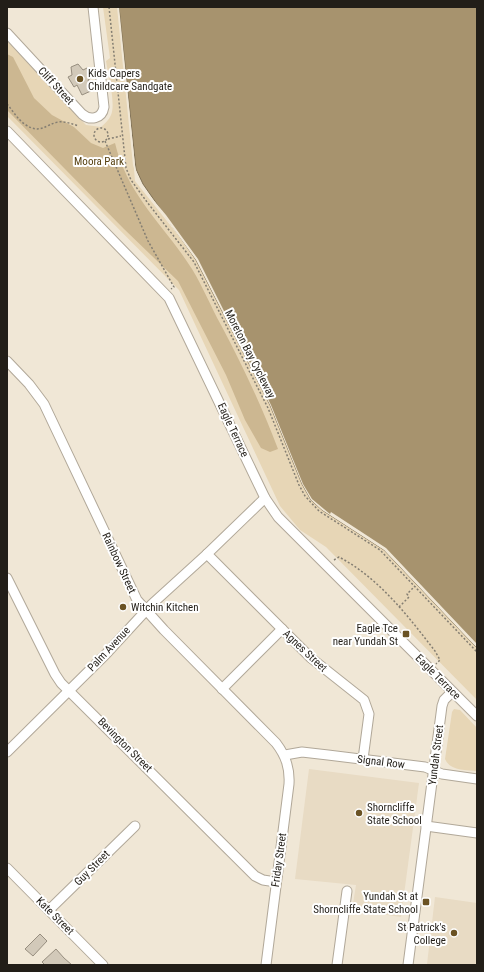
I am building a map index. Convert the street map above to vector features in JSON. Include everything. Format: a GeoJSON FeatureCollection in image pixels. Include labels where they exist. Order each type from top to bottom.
{"type":"FeatureCollection","features":[{"type":"Feature","properties":{"kind":"street","name":"Cliff Street"},"geometry":{"type":"LineString","coordinates":[[7,33],[85,117],[99,117],[104,111],[104,102],[93,7]]}},
{"type":"Feature","properties":{"kind":"street","name":"Eagle Terrace"},"geometry":{"type":"LineString","coordinates":[[7,131],[169,298],[265,498],[287,527],[477,716]]}},
{"type":"Feature","properties":{"kind":"street","name":"Rainbow Street"},"geometry":{"type":"LineString","coordinates":[[7,361],[29,384],[44,404],[134,596],[145,611],[276,743],[285,755]]}},
{"type":"Feature","properties":{"kind":"street","name":"Palm Avenue"},"geometry":{"type":"LineString","coordinates":[[7,752],[106,654],[145,611],[265,498]]}},
{"type":"Feature","properties":{"kind":"street","name":"Agnes Street"},"geometry":{"type":"LineString","coordinates":[[207,554],[320,666],[364,700],[369,714],[363,759]]}},
{"type":"Feature","properties":{"kind":"street","name":"Bevington Street"},"geometry":{"type":"LineString","coordinates":[[8,585],[55,674],[255,876],[263,880],[276,882]]}},
{"type":"Feature","properties":{"kind":"street"},"geometry":{"type":"LineString","coordinates":[[222,689],[282,629]]}},
{"type":"Feature","properties":{"kind":"street","name":"Yundah Street"},"geometry":{"type":"LineString","coordinates":[[408,965],[442,706],[444,700],[452,692]]}},
{"type":"Feature","properties":{"kind":"street","name":"Signal Row"},"geometry":{"type":"LineString","coordinates":[[285,755],[310,753],[363,759],[425,768],[442,774],[477,779]]}},
{"type":"Feature","properties":{"kind":"street","name":"Friday Street"},"geometry":{"type":"LineString","coordinates":[[266,965],[289,784],[290,771],[285,755]]}},
{"type":"Feature","properties":{"kind":"street","name":"Guy Street"},"geometry":{"type":"LineString","coordinates":[[49,910],[135,826]]}},
{"type":"Feature","properties":{"kind":"street"},"geometry":{"type":"LineString","coordinates":[[426,826],[477,833]]}},
{"type":"Feature","properties":{"kind":"street","name":"Kate Street"},"geometry":{"type":"LineString","coordinates":[[7,868],[103,965]]}},
{"type":"Feature","properties":{"kind":"street"},"geometry":{"type":"LineString","coordinates":[[337,965],[347,891]]}},
{"type":"Feature","properties":{"kind":"path","name":"Moreton Bay Cycleway"},"geometry":{"type":"LineString","coordinates":[[109,7],[121,136],[126,168],[131,180],[194,262],[268,408],[299,486],[305,496],[319,511],[380,550],[477,652]]}},
{"type":"Feature","properties":{"kind":"path"},"geometry":{"type":"LineString","coordinates":[[7,104],[26,125],[35,129],[44,129],[58,122],[69,122],[79,126]]}},
{"type":"Feature","properties":{"kind":"path"},"geometry":{"type":"LineString","coordinates":[[121,136],[106,140],[97,141],[94,137],[95,132],[100,129],[105,130],[108,134],[106,140],[148,241],[174,286],[170,290]]}},
{"type":"Feature","properties":{"kind":"path"},"geometry":{"type":"LineString","coordinates":[[334,560],[339,557],[353,565],[389,596],[435,651],[440,660],[436,664]]}},
{"type":"Feature","properties":{"kind":"path"},"geometry":{"type":"LineString","coordinates":[[399,607],[410,597],[407,594],[415,586]]}},
{"type":"Feature","properties":{"kind":"shaded area"},"geometry":{"type":"Polygon","coordinates":[[[119,7],[477,7],[477,648],[384,550],[322,510],[311,500],[302,484],[270,405],[196,260],[143,184],[136,169],[119,7]]]}},
{"type":"Feature","properties":{"kind":"shaded area","name":"Shorncliffe State School"},"geometry":{"type":"Polygon","coordinates":[[[309,769],[419,783],[401,917],[352,910],[356,885],[295,879],[309,769]]]}},
{"type":"Feature","properties":{"kind":"shaded area","name":"St Patrick's College"},"geometry":{"type":"Polygon","coordinates":[[[435,897],[477,903],[477,965],[427,964],[435,897]]]}},
{"type":"Feature","properties":{"kind":"green space","name":"Moora Park"},"geometry":{"type":"Polygon","coordinates":[[[103,7],[120,7],[135,181],[198,260],[386,550],[477,645],[477,700],[326,547],[300,530],[280,506],[179,290],[7,116],[7,41],[86,125],[101,127],[107,121],[111,115],[113,104],[106,61],[110,58],[103,7]]]}},
{"type":"Feature","properties":{"kind":"green space"},"geometry":{"type":"Polygon","coordinates":[[[7,54],[13,57],[34,98],[52,115],[74,127],[91,143],[103,148],[115,143],[121,162],[137,194],[181,253],[200,283],[244,371],[278,449],[270,452],[261,448],[245,420],[226,375],[178,281],[124,229],[7,110],[7,54]]]}},
{"type":"Feature","properties":{"kind":"green space"},"geometry":{"type":"Polygon","coordinates":[[[454,709],[460,710],[477,728],[477,771],[454,768],[447,763],[445,759],[452,712],[454,709]]]}},
{"type":"Feature","properties":{"kind":"pier"},"geometry":{"type":"Polygon","coordinates":[[[117,7],[119,7],[135,165],[138,180],[133,165],[117,7]]]}},
{"type":"Feature","properties":{"kind":"pier"},"geometry":{"type":"Polygon","coordinates":[[[146,191],[166,215],[198,259],[271,405],[303,484],[312,499],[330,514],[331,512],[386,548],[477,644],[477,648],[384,550],[322,510],[311,500],[302,484],[270,405],[196,260],[146,191]]]}},
{"type":"Feature","properties":{"kind":"building","name":"Kids Capers Childcare Sandgate"},"geometry":{"type":"Polygon","coordinates":[[[78,64],[83,70],[87,68],[91,78],[88,80],[93,90],[82,95],[77,85],[74,87],[68,77],[72,75],[71,67],[78,64]]]}},
{"type":"Feature","properties":{"kind":"building"},"geometry":{"type":"Polygon","coordinates":[[[40,934],[47,941],[33,956],[25,949],[40,934]]]}},
{"type":"Feature","properties":{"kind":"building"},"geometry":{"type":"Polygon","coordinates":[[[56,949],[72,965],[45,965],[42,962],[56,949]]]}},
{"type":"Feature","properties":{"kind":"place","name":"Kids Capers Childcare Sandgate"},"geometry":{"type":"Point","coordinates":[80,79]}},
{"type":"Feature","properties":{"kind":"place","name":"Witchin Kitchen"},"geometry":{"type":"Point","coordinates":[123,607]}},
{"type":"Feature","properties":{"kind":"place","name":"Eagle Tce near Yundah St"},"geometry":{"type":"Point","coordinates":[406,634]}},
{"type":"Feature","properties":{"kind":"place","name":"Shorncliffe State School"},"geometry":{"type":"Point","coordinates":[359,813]}},
{"type":"Feature","properties":{"kind":"place","name":"Yundah St at Shorncliffe State School"},"geometry":{"type":"Point","coordinates":[426,902]}},
{"type":"Feature","properties":{"kind":"place","name":"St Patrick's College"},"geometry":{"type":"Point","coordinates":[454,933]}}]}
